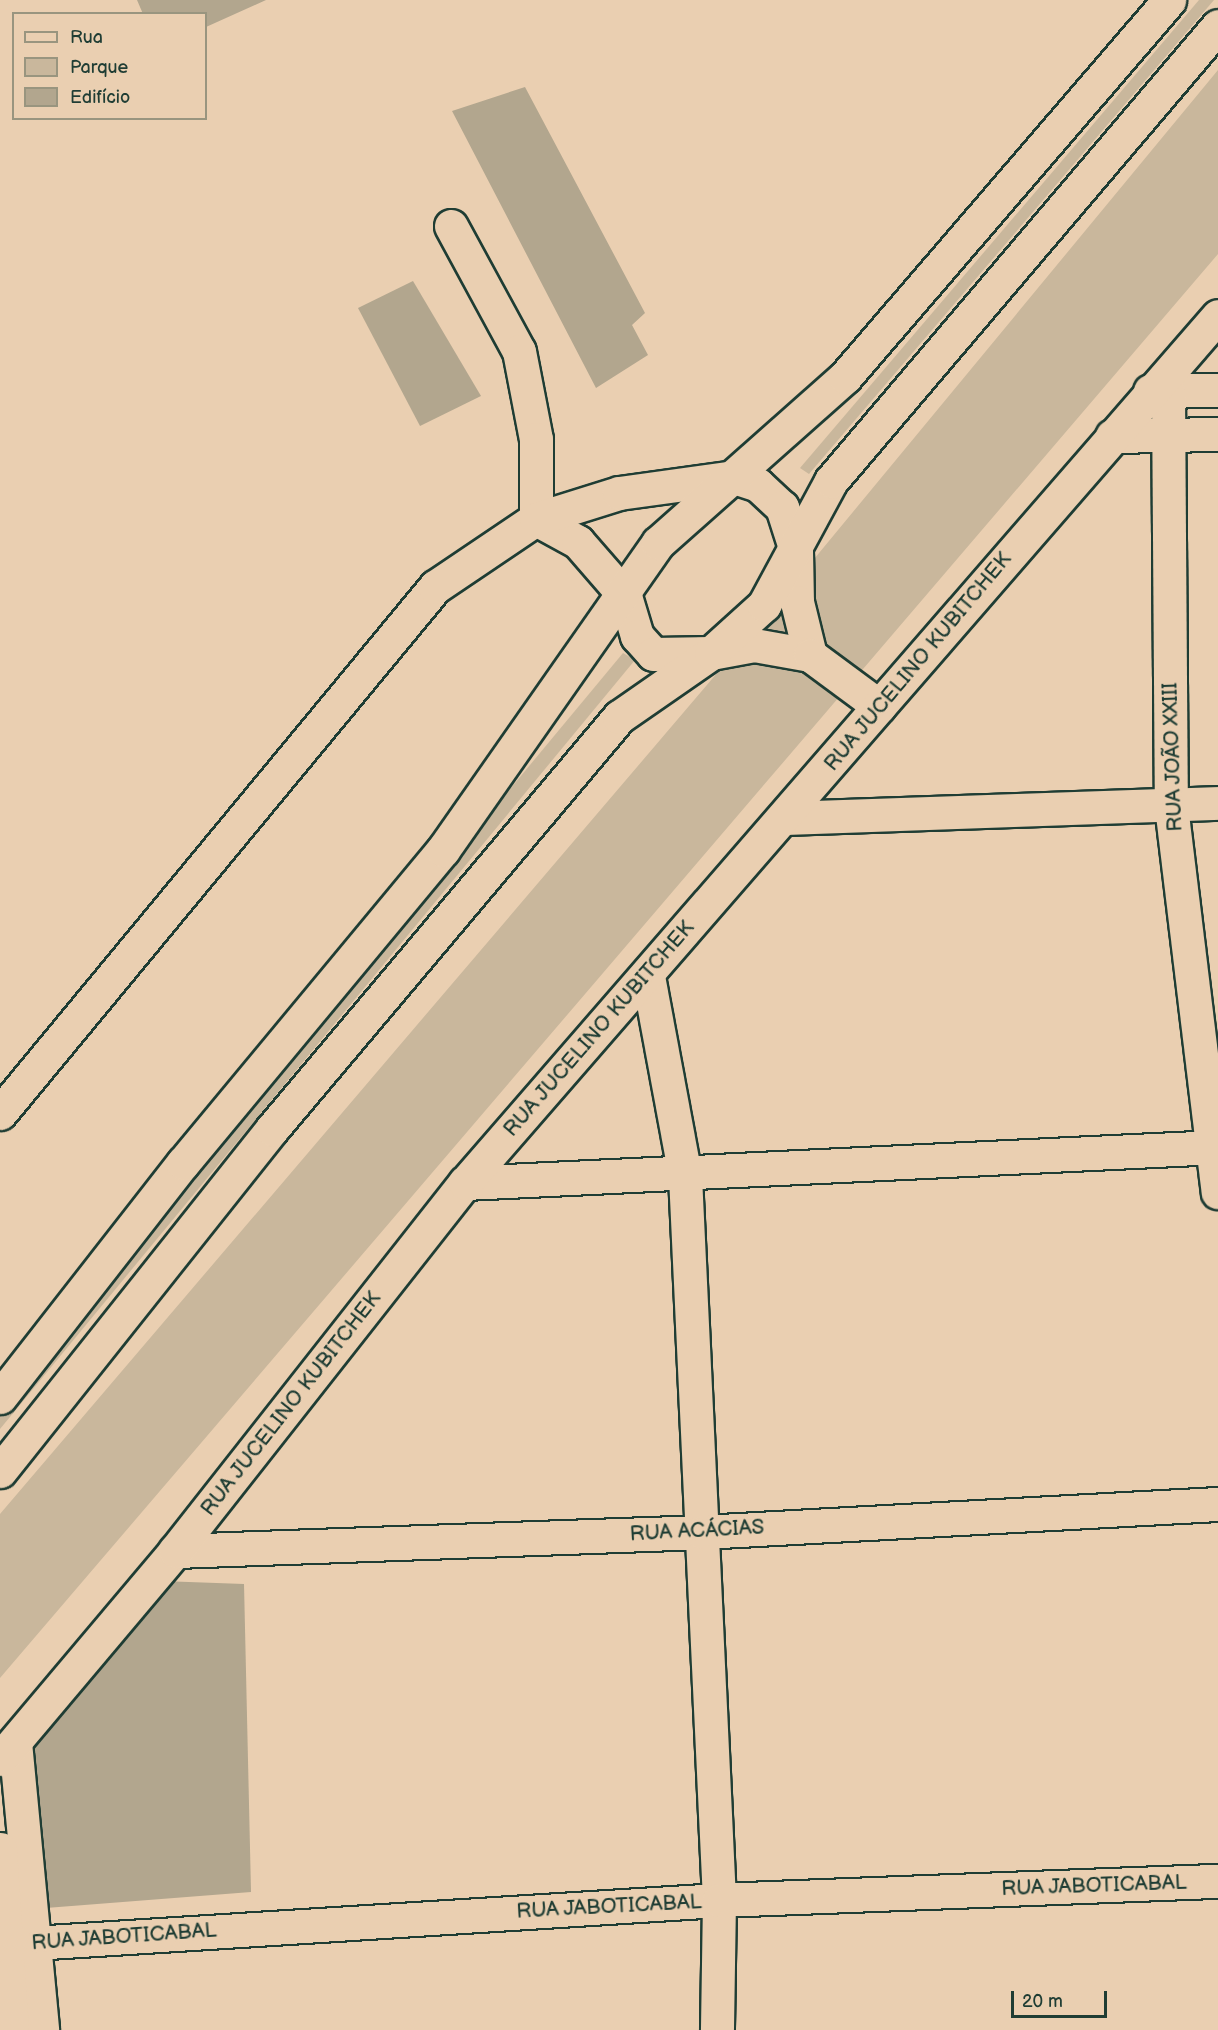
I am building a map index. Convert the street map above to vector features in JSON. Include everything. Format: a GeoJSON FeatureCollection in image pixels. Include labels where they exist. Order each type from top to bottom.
{"type":"FeatureCollection","features":[{"type":"Feature","properties":{"kind":"street"},"geometry":{"type":"LineString","coordinates":[[0,1397],[183,1163],[443,850],[625,596],[658,543],[845,377],[1169,0]]}},
{"type":"Feature","properties":{"kind":"street"},"geometry":{"type":"LineString","coordinates":[[0,1471],[272,1129],[619,717],[711,653],[764,605],[796,551],[831,481],[1218,26]]}},
{"type":"Feature","properties":{"kind":"street"},"geometry":{"type":"LineString","coordinates":[[451,226],[519,351],[537,439],[536,519]]}},
{"type":"Feature","properties":{"kind":"street","name":"RUA JUCELINO KUBITCHEK"},"geometry":{"type":"LineString","coordinates":[[7,1750],[175,1551],[465,1183],[786,818],[879,706],[1112,436],[1159,391],[1218,316]]}},
{"type":"Feature","properties":{"kind":"street"},"geometry":{"type":"LineString","coordinates":[[1159,391],[1218,390]]}},
{"type":"Feature","properties":{"kind":"street","name":"RUA JOÃO XXIII"},"geometry":{"type":"LineString","coordinates":[[1159,391],[1169,436],[1171,806],[1217,1147],[1218,1192]]}},
{"type":"Feature","properties":{"kind":"street"},"geometry":{"type":"LineString","coordinates":[[1112,436],[1218,434]]}},
{"type":"Feature","properties":{"kind":"street"},"geometry":{"type":"LineString","coordinates":[[0,1113],[413,611],[435,587],[536,519],[619,493],[734,477],[758,485],[782,507],[796,551],[797,602],[810,655]]}},
{"type":"Feature","properties":{"kind":"street"},"geometry":{"type":"LineString","coordinates":[[536,519],[578,542],[625,596],[637,636],[653,654],[711,653],[754,645],[810,655],[879,706]]}},
{"type":"Feature","properties":{"kind":"street"},"geometry":{"type":"LineString","coordinates":[[786,818],[1218,803]]}},
{"type":"Feature","properties":{"kind":"street"},"geometry":{"type":"LineString","coordinates":[[648,976],[685,1176],[719,1900],[717,2030]]}},
{"type":"Feature","properties":{"kind":"street"},"geometry":{"type":"LineString","coordinates":[[465,1183],[685,1176],[1217,1147]]}},
{"type":"Feature","properties":{"kind":"street","name":"RUA ACÁCIAS"},"geometry":{"type":"LineString","coordinates":[[175,1551],[702,1532],[1218,1504]]}},
{"type":"Feature","properties":{"kind":"street"},"geometry":{"type":"LineString","coordinates":[[7,1750],[15,1944],[12,2030]]}},
{"type":"Feature","properties":{"kind":"street"},"geometry":{"type":"LineString","coordinates":[[0,1848],[15,1944],[42,2030]]}},
{"type":"Feature","properties":{"kind":"street","name":"RUA JABOTICABAL"},"geometry":{"type":"LineString","coordinates":[[15,1944],[719,1900],[1218,1881]]}},
{"type":"Feature","properties":{"kind":"green space"},"geometry":{"type":"Polygon","coordinates":[[[1199,0],[1214,0],[809,474],[800,468],[1199,0]]]}},
{"type":"Feature","properties":{"kind":"green space"},"geometry":{"type":"Polygon","coordinates":[[[1218,70],[1218,254],[0,1678],[0,1514],[805,570],[1218,70]]]}},
{"type":"Feature","properties":{"kind":"green space"},"geometry":{"type":"Polygon","coordinates":[[[623,653],[635,660],[0,1429],[0,1403],[623,653]]]}},
{"type":"Feature","properties":{"kind":"building"},"geometry":{"type":"Polygon","coordinates":[[[137,0],[266,0],[207,27],[207,12],[142,12],[137,0]]]}},
{"type":"Feature","properties":{"kind":"building"},"geometry":{"type":"Polygon","coordinates":[[[525,87],[645,313],[632,325],[648,355],[596,388],[452,111],[525,87]]]}},
{"type":"Feature","properties":{"kind":"building"},"geometry":{"type":"Polygon","coordinates":[[[413,281],[481,396],[420,426],[358,308],[413,281]]]}},
{"type":"Feature","properties":{"kind":"building"},"geometry":{"type":"Polygon","coordinates":[[[161,1581],[244,1584],[251,1892],[33,1909],[26,1734],[161,1581]]]}}]}
